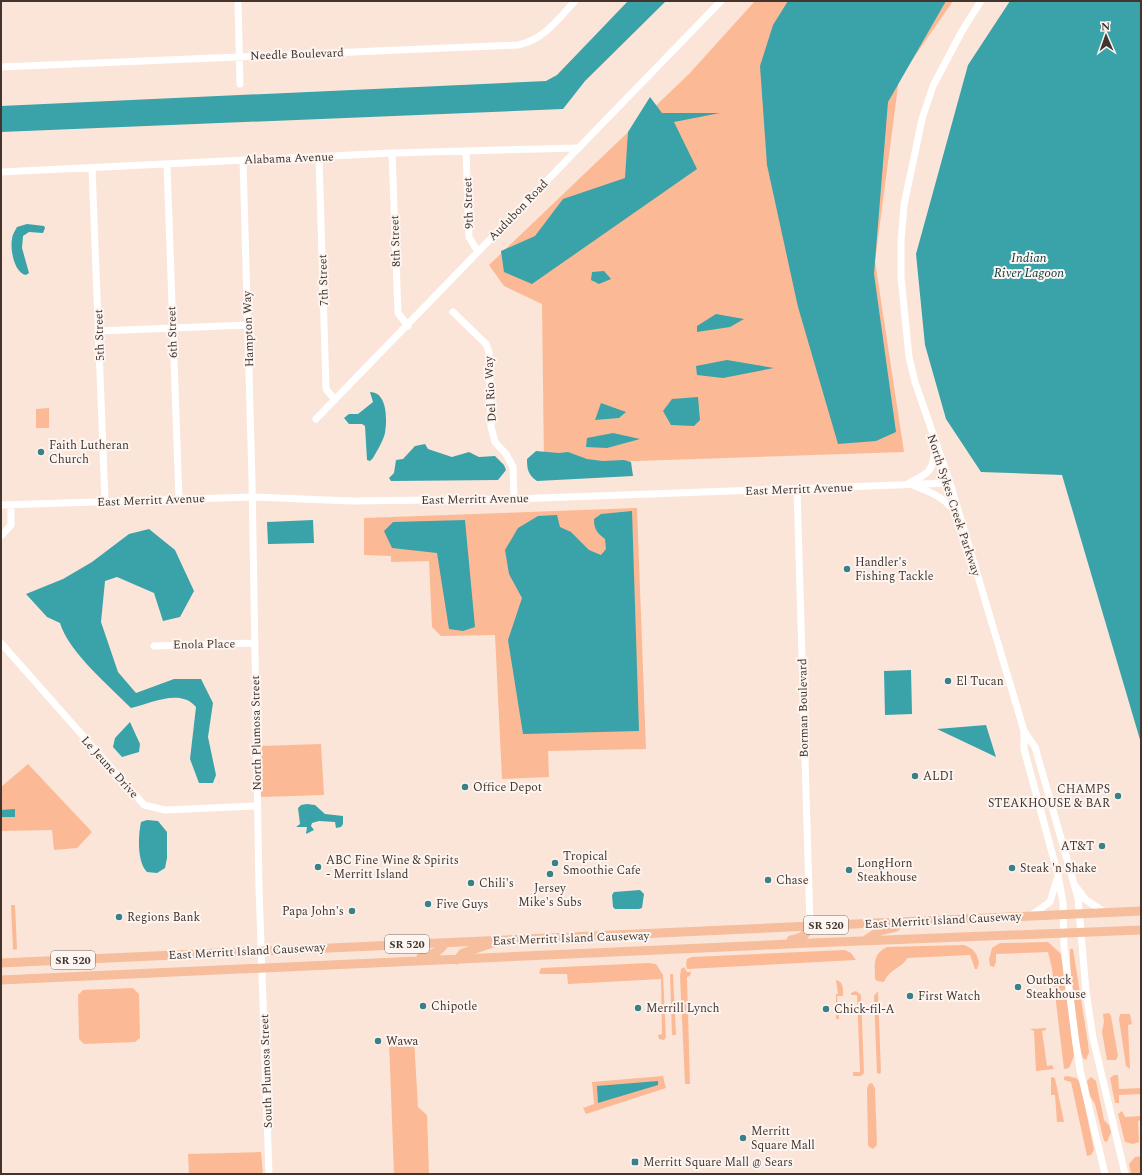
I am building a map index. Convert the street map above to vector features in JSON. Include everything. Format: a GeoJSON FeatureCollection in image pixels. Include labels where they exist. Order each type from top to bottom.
{"type":"FeatureCollection","features":[{"type":"Feature","properties":{"kind":"main road","name":"East Merritt Island Causeway"},"geometry":{"type":"LineString","coordinates":[[1,963],[262,950],[929,922],[1141,911]]}},
{"type":"Feature","properties":{"kind":"main road"},"geometry":{"type":"LineString","coordinates":[[864,941],[879,931],[929,922]]}},
{"type":"Feature","properties":{"kind":"main road"},"geometry":{"type":"LineString","coordinates":[[768,945],[801,938],[806,934],[810,926]]}},
{"type":"Feature","properties":{"kind":"main road","name":"East Merritt Island Causeway"},"geometry":{"type":"LineString","coordinates":[[1,980],[768,945],[1141,930]]}},
{"type":"Feature","properties":{"kind":"main road"},"geometry":{"type":"LineString","coordinates":[[457,960],[463,953],[500,941]]}},
{"type":"Feature","properties":{"kind":"main road"},"geometry":{"type":"LineString","coordinates":[[398,962],[433,954],[441,950],[445,943]]}},
{"type":"Feature","properties":{"kind":"street"},"geometry":{"type":"LineString","coordinates":[[238,1],[240,84]]}},
{"type":"Feature","properties":{"kind":"street","name":"Needle Boulevard"},"geometry":{"type":"LineString","coordinates":[[1,66],[518,45],[530,43],[543,35],[575,1]]}},
{"type":"Feature","properties":{"kind":"street","name":"Audubon Road"},"geometry":{"type":"LineString","coordinates":[[316,420],[721,1]]}},
{"type":"Feature","properties":{"kind":"street","name":"North Sykes Creek Parkway"},"geometry":{"type":"LineString","coordinates":[[981,1],[962,30],[933,86],[922,119],[904,205],[901,241],[901,277],[909,357],[915,382],[950,483],[1024,731],[1035,747],[1075,886],[1082,933],[1086,991],[1093,1038],[1125,1174]]}},
{"type":"Feature","properties":{"kind":"street","name":"Alabama Avenue"},"geometry":{"type":"LineString","coordinates":[[1,172],[167,165],[243,160],[578,148]]}},
{"type":"Feature","properties":{"kind":"street","name":"9th Street"},"geometry":{"type":"LineString","coordinates":[[466,151],[470,237],[478,252]]}},
{"type":"Feature","properties":{"kind":"street","name":"8th Street"},"geometry":{"type":"LineString","coordinates":[[392,154],[398,313],[408,326]]}},
{"type":"Feature","properties":{"kind":"street","name":"7th Street"},"geometry":{"type":"LineString","coordinates":[[319,157],[326,390],[335,400]]}},
{"type":"Feature","properties":{"kind":"street","name":"Hampton Way"},"geometry":{"type":"LineString","coordinates":[[243,160],[252,497]]}},
{"type":"Feature","properties":{"kind":"street","name":"6th Street"},"geometry":{"type":"LineString","coordinates":[[167,165],[179,500]]}},
{"type":"Feature","properties":{"kind":"street","name":"5th Street"},"geometry":{"type":"LineString","coordinates":[[92,168],[105,502]]}},
{"type":"Feature","properties":{"kind":"street","name":"Del Rio Way"},"geometry":{"type":"LineString","coordinates":[[452,312],[486,344],[488,352],[491,427],[496,442],[506,454],[513,467],[514,499]]}},
{"type":"Feature","properties":{"kind":"street"},"geometry":{"type":"LineString","coordinates":[[99,331],[248,325]]}},
{"type":"Feature","properties":{"kind":"street"},"geometry":{"type":"LineString","coordinates":[[910,485],[932,470],[935,443]]}},
{"type":"Feature","properties":{"kind":"street","name":"East Merritt Avenue"},"geometry":{"type":"LineString","coordinates":[[1,505],[252,497],[352,501],[514,499],[950,483]]}},
{"type":"Feature","properties":{"kind":"street"},"geometry":{"type":"LineString","coordinates":[[910,485],[940,496],[948,503],[960,518]]}},
{"type":"Feature","properties":{"kind":"street","name":"Borman Boulevard"},"geometry":{"type":"LineString","coordinates":[[797,489],[810,926]]}},
{"type":"Feature","properties":{"kind":"street","name":"North Plumosa Street"},"geometry":{"type":"LineString","coordinates":[[252,497],[257,806],[263,968]]}},
{"type":"Feature","properties":{"kind":"street"},"geometry":{"type":"LineString","coordinates":[[1,536],[11,525],[11,505]]}},
{"type":"Feature","properties":{"kind":"street","name":"Le Jeune Drive"},"geometry":{"type":"LineString","coordinates":[[1,643],[144,805],[165,810],[257,806]]}},
{"type":"Feature","properties":{"kind":"street","name":"Enola Place"},"geometry":{"type":"LineString","coordinates":[[154,646],[254,643]]}},
{"type":"Feature","properties":{"kind":"street"},"geometry":{"type":"LineString","coordinates":[[1024,731],[1024,749],[1058,875],[1070,999],[1080,1070],[1105,1174]]}},
{"type":"Feature","properties":{"kind":"street"},"geometry":{"type":"LineString","coordinates":[[1030,916],[1050,902],[1058,875]]}},
{"type":"Feature","properties":{"kind":"street"},"geometry":{"type":"LineString","coordinates":[[1075,886],[1086,900],[1106,913]]}},
{"type":"Feature","properties":{"kind":"street","name":"South Plumosa Street"},"geometry":{"type":"LineString","coordinates":[[263,968],[270,1174]]}},
{"type":"Feature","properties":{"kind":"shaded area"},"geometry":{"type":"Polygon","coordinates":[[[755,1],[953,1],[899,79],[875,261],[904,452],[544,464],[542,304],[504,286],[489,265],[689,74],[755,1]]]}},
{"type":"Feature","properties":{"kind":"shaded area"},"geometry":{"type":"Polygon","coordinates":[[[49,408],[49,428],[36,428],[36,409],[49,408]]]}},
{"type":"Feature","properties":{"kind":"shaded area"},"geometry":{"type":"Polygon","coordinates":[[[637,508],[646,749],[548,751],[549,777],[502,779],[495,635],[441,636],[432,627],[429,561],[391,562],[391,556],[364,555],[364,518],[637,508]]]}},
{"type":"Feature","properties":{"kind":"shaded area"},"geometry":{"type":"Polygon","coordinates":[[[321,744],[324,795],[261,797],[259,746],[321,744]]]}},
{"type":"Feature","properties":{"kind":"shaded area"},"geometry":{"type":"Polygon","coordinates":[[[28,764],[92,832],[77,848],[54,850],[52,830],[1,831],[1,787],[28,764]]]}},
{"type":"Feature","properties":{"kind":"shaded area"},"geometry":{"type":"Polygon","coordinates":[[[11,905],[15,905],[17,949],[13,950],[11,905]]]}},
{"type":"Feature","properties":{"kind":"shaded area"},"geometry":{"type":"Polygon","coordinates":[[[1048,942],[1061,954],[1074,1056],[1069,1068],[1064,1069],[1052,969],[1048,952],[996,954],[996,962],[994,967],[990,966],[989,959],[992,948],[1000,943],[1048,942]]]}},
{"type":"Feature","properties":{"kind":"shaded area"},"geometry":{"type":"Polygon","coordinates":[[[964,945],[973,950],[976,954],[979,963],[977,969],[975,969],[970,955],[907,958],[903,964],[887,977],[884,982],[877,981],[875,979],[875,960],[879,953],[887,947],[964,945]]]}},
{"type":"Feature","properties":{"kind":"shaded area"},"geometry":{"type":"Polygon","coordinates":[[[1070,949],[1073,949],[1088,1043],[1089,1052],[1086,1060],[1083,1058],[1077,1034],[1072,989],[1070,949]]]}},
{"type":"Feature","properties":{"kind":"shaded area"},"geometry":{"type":"Polygon","coordinates":[[[845,950],[851,953],[856,960],[687,969],[686,964],[687,959],[692,957],[845,950]]]}},
{"type":"Feature","properties":{"kind":"shaded area"},"geometry":{"type":"Polygon","coordinates":[[[648,963],[656,964],[663,975],[666,1037],[664,1040],[659,1039],[658,1035],[662,1034],[661,979],[568,984],[567,974],[539,973],[541,968],[648,963]]]}},
{"type":"Feature","properties":{"kind":"shaded area"},"geometry":{"type":"Polygon","coordinates":[[[684,967],[687,972],[691,972],[690,976],[687,977],[690,1084],[685,1084],[680,976],[681,969],[684,967]]]}},
{"type":"Feature","properties":{"kind":"shaded area"},"geometry":{"type":"Polygon","coordinates":[[[670,974],[673,974],[676,1035],[672,1035],[670,974]]]}},
{"type":"Feature","properties":{"kind":"shaded area"},"geometry":{"type":"Polygon","coordinates":[[[836,980],[842,984],[843,988],[843,996],[837,996],[839,1019],[836,1019],[836,994],[838,994],[836,980]]]}},
{"type":"Feature","properties":{"kind":"shaded area"},"geometry":{"type":"Polygon","coordinates":[[[133,988],[139,994],[140,1038],[135,1042],[84,1044],[79,1039],[78,995],[83,990],[133,988]]]}},
{"type":"Feature","properties":{"kind":"shaded area"},"geometry":{"type":"Polygon","coordinates":[[[856,991],[861,995],[864,1073],[861,1076],[853,1076],[853,1072],[860,1072],[857,995],[851,995],[851,993],[856,991]]]}},
{"type":"Feature","properties":{"kind":"shaded area"},"geometry":{"type":"Polygon","coordinates":[[[878,991],[880,1074],[877,1073],[874,996],[878,991]]]}},
{"type":"Feature","properties":{"kind":"shaded area"},"geometry":{"type":"Polygon","coordinates":[[[1109,1013],[1111,1016],[1118,1056],[1116,1060],[1107,1060],[1102,1032],[1104,1022],[1103,1014],[1109,1013]]]}},
{"type":"Feature","properties":{"kind":"shaded area"},"geometry":{"type":"Polygon","coordinates":[[[1120,1014],[1130,1014],[1132,1024],[1128,1025],[1130,1069],[1126,1066],[1119,1019],[1120,1014]]]}},
{"type":"Feature","properties":{"kind":"shaded area"},"geometry":{"type":"Polygon","coordinates":[[[1046,1028],[1046,1030],[1042,1031],[1047,1066],[1052,1065],[1054,1069],[1036,1071],[1034,1031],[1030,1029],[1046,1028]]]}},
{"type":"Feature","properties":{"kind":"shaded area"},"geometry":{"type":"Polygon","coordinates":[[[414,1039],[418,1107],[427,1115],[429,1174],[394,1174],[389,1041],[414,1039]]]}},
{"type":"Feature","properties":{"kind":"shaded area"},"geometry":{"type":"Polygon","coordinates":[[[1114,1075],[1118,1075],[1119,1089],[1141,1088],[1141,1094],[1119,1095],[1119,1103],[1115,1103],[1110,1078],[1114,1075]]]}},
{"type":"Feature","properties":{"kind":"shaded area"},"geometry":{"type":"Polygon","coordinates":[[[663,1076],[666,1088],[586,1114],[583,1108],[594,1104],[592,1082],[663,1076]]]}},
{"type":"Feature","properties":{"kind":"shaded area"},"geometry":{"type":"Polygon","coordinates":[[[1067,1076],[1076,1078],[1080,1082],[1094,1150],[1091,1155],[1087,1156],[1071,1082],[1064,1080],[1064,1077],[1067,1076]]]}},
{"type":"Feature","properties":{"kind":"shaded area"},"geometry":{"type":"Polygon","coordinates":[[[1051,1077],[1055,1078],[1064,1122],[1057,1122],[1055,1095],[1051,1095],[1051,1077]]]}},
{"type":"Feature","properties":{"kind":"shaded area"},"geometry":{"type":"Polygon","coordinates":[[[1091,1077],[1096,1081],[1104,1120],[1109,1125],[1111,1132],[1107,1142],[1104,1141],[1095,1104],[1090,1096],[1087,1081],[1091,1077]]]}},
{"type":"Feature","properties":{"kind":"shaded area"},"geometry":{"type":"Polygon","coordinates":[[[872,1083],[875,1088],[877,1145],[873,1149],[868,1145],[867,1088],[869,1084],[872,1083]]]}},
{"type":"Feature","properties":{"kind":"shaded area"},"geometry":{"type":"Polygon","coordinates":[[[1122,1111],[1125,1117],[1141,1116],[1141,1120],[1138,1121],[1139,1142],[1133,1144],[1125,1142],[1118,1114],[1122,1111]]]}},
{"type":"Feature","properties":{"kind":"shaded area"},"geometry":{"type":"Polygon","coordinates":[[[261,1152],[263,1174],[189,1174],[188,1154],[261,1152]]]}},
{"type":"Feature","properties":{"kind":"shaded area"},"geometry":{"type":"Polygon","coordinates":[[[1141,1156],[1141,1174],[1131,1174],[1129,1164],[1135,1157],[1141,1156]]]}},
{"type":"Feature","properties":{"kind":"water"},"geometry":{"type":"Polygon","coordinates":[[[628,1],[666,1],[585,81],[563,109],[1,132],[1,106],[546,81],[557,75],[628,1]]]}},
{"type":"Feature","properties":{"kind":"water"},"geometry":{"type":"Polygon","coordinates":[[[788,1],[946,1],[888,102],[874,274],[896,432],[876,441],[838,444],[798,307],[767,165],[760,66],[773,25],[788,1]]]}},
{"type":"Feature","properties":{"kind":"water","name":"Indian River Lagoon"},"geometry":{"type":"Polygon","coordinates":[[[1010,1],[1141,1],[1141,743],[1062,475],[981,472],[946,419],[925,345],[916,254],[968,65],[1010,1]]]}},
{"type":"Feature","properties":{"kind":"water"},"geometry":{"type":"Polygon","coordinates":[[[650,97],[662,113],[720,113],[674,122],[697,169],[532,284],[504,272],[501,251],[535,236],[563,199],[625,178],[628,132],[650,97]]]}},
{"type":"Feature","properties":{"kind":"water"},"geometry":{"type":"Polygon","coordinates":[[[27,224],[44,226],[45,228],[43,233],[29,232],[23,236],[22,248],[29,273],[26,275],[18,270],[14,260],[12,254],[12,236],[17,227],[27,224]]]}},
{"type":"Feature","properties":{"kind":"water"},"geometry":{"type":"Polygon","coordinates":[[[604,271],[611,279],[599,284],[591,280],[592,272],[604,271]]]}},
{"type":"Feature","properties":{"kind":"water"},"geometry":{"type":"Polygon","coordinates":[[[716,314],[744,319],[730,327],[697,332],[697,326],[716,314]]]}},
{"type":"Feature","properties":{"kind":"water"},"geometry":{"type":"Polygon","coordinates":[[[727,360],[774,368],[723,378],[697,375],[696,366],[727,360]]]}},
{"type":"Feature","properties":{"kind":"water"},"geometry":{"type":"Polygon","coordinates":[[[370,392],[376,393],[383,402],[386,422],[383,439],[370,461],[367,460],[365,426],[362,424],[349,424],[344,418],[349,414],[358,414],[373,402],[370,392]]]}},
{"type":"Feature","properties":{"kind":"water"},"geometry":{"type":"Polygon","coordinates":[[[698,397],[700,420],[694,426],[671,425],[663,411],[672,399],[698,397]]]}},
{"type":"Feature","properties":{"kind":"water"},"geometry":{"type":"Polygon","coordinates":[[[601,403],[626,412],[619,418],[595,420],[601,403]]]}},
{"type":"Feature","properties":{"kind":"water"},"geometry":{"type":"Polygon","coordinates":[[[613,433],[640,439],[607,448],[586,447],[587,438],[613,433]]]}},
{"type":"Feature","properties":{"kind":"water"},"geometry":{"type":"Polygon","coordinates":[[[425,444],[428,449],[452,457],[469,452],[479,457],[495,456],[504,465],[506,470],[498,480],[391,481],[389,478],[394,473],[396,460],[403,459],[415,446],[425,444]]]}},
{"type":"Feature","properties":{"kind":"water"},"geometry":{"type":"Polygon","coordinates":[[[536,451],[559,453],[568,452],[587,459],[603,461],[624,460],[631,462],[633,476],[537,481],[530,474],[527,463],[527,459],[536,451]]]}},
{"type":"Feature","properties":{"kind":"water"},"geometry":{"type":"Polygon","coordinates":[[[632,511],[639,731],[523,734],[508,640],[522,598],[509,574],[505,550],[518,528],[538,516],[557,515],[560,527],[571,532],[589,550],[601,555],[606,549],[605,539],[596,530],[594,519],[601,514],[632,511]]]}},
{"type":"Feature","properties":{"kind":"water"},"geometry":{"type":"Polygon","coordinates":[[[313,520],[314,543],[268,544],[267,522],[313,520]]]}},
{"type":"Feature","properties":{"kind":"water"},"geometry":{"type":"Polygon","coordinates":[[[465,520],[475,627],[463,631],[449,629],[437,553],[392,548],[384,531],[393,522],[465,520]]]}},
{"type":"Feature","properties":{"kind":"water"},"geometry":{"type":"Polygon","coordinates":[[[149,529],[175,550],[194,591],[180,617],[163,621],[154,593],[117,577],[105,581],[101,622],[118,672],[136,693],[174,679],[201,679],[213,703],[208,737],[216,775],[213,783],[199,783],[190,759],[196,707],[190,701],[182,698],[165,698],[131,708],[80,657],[64,634],[60,623],[47,617],[26,594],[63,579],[92,562],[129,534],[149,529]]]}},
{"type":"Feature","properties":{"kind":"water"},"geometry":{"type":"Polygon","coordinates":[[[911,670],[912,714],[885,715],[884,671],[911,670]]]}},
{"type":"Feature","properties":{"kind":"water"},"geometry":{"type":"Polygon","coordinates":[[[130,722],[140,744],[139,752],[122,757],[113,747],[115,738],[130,722]]]}},
{"type":"Feature","properties":{"kind":"water"},"geometry":{"type":"Polygon","coordinates":[[[986,725],[996,757],[937,729],[986,725]]]}},
{"type":"Feature","properties":{"kind":"water"},"geometry":{"type":"Polygon","coordinates":[[[301,805],[315,805],[325,814],[343,816],[343,824],[341,827],[336,828],[335,822],[319,821],[312,823],[311,826],[314,830],[306,834],[307,827],[296,827],[300,824],[298,808],[301,805]]]}},
{"type":"Feature","properties":{"kind":"water"},"geometry":{"type":"Polygon","coordinates":[[[15,809],[15,817],[1,817],[1,810],[15,809]]]}},
{"type":"Feature","properties":{"kind":"water"},"geometry":{"type":"Polygon","coordinates":[[[147,820],[158,821],[167,832],[167,858],[165,868],[157,873],[147,872],[141,862],[139,834],[141,822],[147,820]]]}},
{"type":"Feature","properties":{"kind":"water"},"geometry":{"type":"Polygon","coordinates":[[[640,890],[644,894],[642,908],[615,909],[613,907],[612,895],[614,892],[640,890]]]}},
{"type":"Feature","properties":{"kind":"water"},"geometry":{"type":"Polygon","coordinates":[[[658,1081],[658,1085],[598,1103],[597,1086],[658,1081]]]}},
{"type":"Feature","properties":{"kind":"place","name":"Faith Lutheran Church"},"geometry":{"type":"Point","coordinates":[41,452]}},
{"type":"Feature","properties":{"kind":"place","name":"Handler's Fishing Tackle"},"geometry":{"type":"Point","coordinates":[847,569]}},
{"type":"Feature","properties":{"kind":"place","name":"El Tucan"},"geometry":{"type":"Point","coordinates":[948,681]}},
{"type":"Feature","properties":{"kind":"place","name":"ALDI"},"geometry":{"type":"Point","coordinates":[915,776]}},
{"type":"Feature","properties":{"kind":"place","name":"Office Depot"},"geometry":{"type":"Point","coordinates":[465,787]}},
{"type":"Feature","properties":{"kind":"place","name":"CHAMPS STEAKHOUSE & BAR"},"geometry":{"type":"Point","coordinates":[1118,796]}},
{"type":"Feature","properties":{"kind":"place","name":"AT&T"},"geometry":{"type":"Point","coordinates":[1102,846]}},
{"type":"Feature","properties":{"kind":"place","name":"Tropical Smoothie Cafe"},"geometry":{"type":"Point","coordinates":[555,863]}},
{"type":"Feature","properties":{"kind":"place","name":"ABC Fine Wine & Spirits - Merritt Island"},"geometry":{"type":"Point","coordinates":[318,867]}},
{"type":"Feature","properties":{"kind":"place","name":"Steak 'n Shake"},"geometry":{"type":"Point","coordinates":[1012,868]}},
{"type":"Feature","properties":{"kind":"place","name":"LongHorn Steakhouse"},"geometry":{"type":"Point","coordinates":[849,870]}},
{"type":"Feature","properties":{"kind":"place","name":"Jersey Mike's Subs"},"geometry":{"type":"Point","coordinates":[550,874]}},
{"type":"Feature","properties":{"kind":"place","name":"Chase"},"geometry":{"type":"Point","coordinates":[768,880]}},
{"type":"Feature","properties":{"kind":"place","name":"Chili's"},"geometry":{"type":"Point","coordinates":[471,883]}},
{"type":"Feature","properties":{"kind":"place","name":"Five Guys"},"geometry":{"type":"Point","coordinates":[428,904]}},
{"type":"Feature","properties":{"kind":"place","name":"Papa John's"},"geometry":{"type":"Point","coordinates":[352,911]}},
{"type":"Feature","properties":{"kind":"place","name":"Regions Bank"},"geometry":{"type":"Point","coordinates":[119,917]}},
{"type":"Feature","properties":{"kind":"place","name":"Outback Steakhouse"},"geometry":{"type":"Point","coordinates":[1018,987]}},
{"type":"Feature","properties":{"kind":"place","name":"First Watch"},"geometry":{"type":"Point","coordinates":[910,996]}},
{"type":"Feature","properties":{"kind":"place","name":"Chipotle"},"geometry":{"type":"Point","coordinates":[423,1006]}},
{"type":"Feature","properties":{"kind":"place","name":"Merrill Lynch"},"geometry":{"type":"Point","coordinates":[638,1008]}},
{"type":"Feature","properties":{"kind":"place","name":"Chick-fil-A"},"geometry":{"type":"Point","coordinates":[826,1009]}},
{"type":"Feature","properties":{"kind":"place","name":"Wawa"},"geometry":{"type":"Point","coordinates":[378,1041]}},
{"type":"Feature","properties":{"kind":"place","name":"Merritt Square Mall"},"geometry":{"type":"Point","coordinates":[743,1138]}},
{"type":"Feature","properties":{"kind":"place","name":"Merritt Square Mall @ Sears"},"geometry":{"type":"Point","coordinates":[635,1162]}}]}
